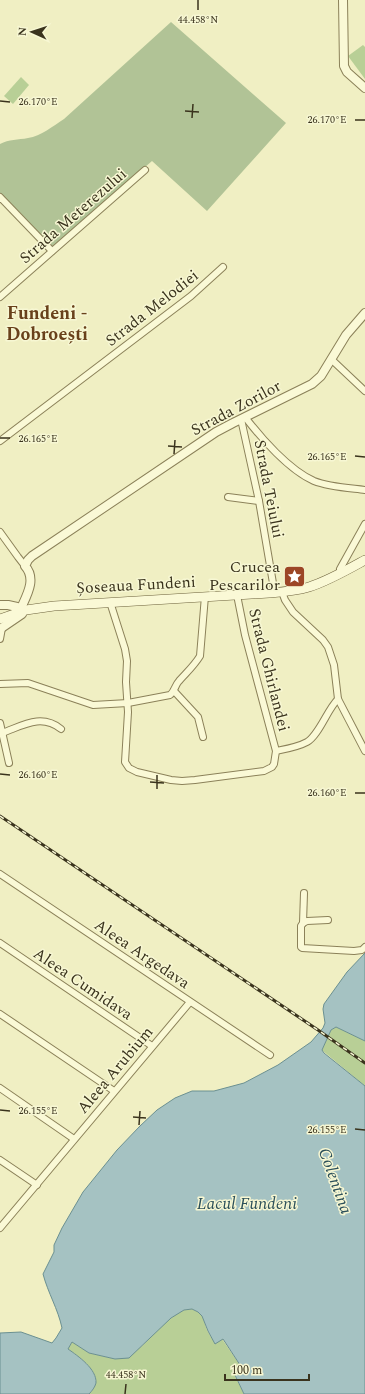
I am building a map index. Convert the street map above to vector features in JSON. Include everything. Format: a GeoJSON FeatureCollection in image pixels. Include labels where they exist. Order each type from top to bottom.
{"type":"FeatureCollection","features":[{"type":"Feature","properties":{"kind":"main road","name":"Șoseaua Fundeni"},"geometry":{"type":"LineString","coordinates":[[0,624],[23,607],[237,595],[278,590],[309,583],[365,556]]}},
{"type":"Feature","properties":{"kind":"main road","name":"Șoseaua Fundeni"},"geometry":{"type":"LineString","coordinates":[[0,612],[23,607],[74,600],[302,589],[316,585],[365,560]]}},
{"type":"Feature","properties":{"kind":"street"},"geometry":{"type":"LineString","coordinates":[[343,0],[344,66],[347,72],[365,88]]}},
{"type":"Feature","properties":{"kind":"street","name":"Strada Meterezului"},"geometry":{"type":"LineString","coordinates":[[0,297],[145,170]]}},
{"type":"Feature","properties":{"kind":"street"},"geometry":{"type":"LineString","coordinates":[[0,197],[52,252]]}},
{"type":"Feature","properties":{"kind":"street","name":"Strada Melodiei"},"geometry":{"type":"LineString","coordinates":[[0,441],[191,296],[223,267]]}},
{"type":"Feature","properties":{"kind":"street","name":"Strada Zorilor"},"geometry":{"type":"LineString","coordinates":[[25,566],[32,556],[208,437],[312,384],[321,376],[346,335],[365,313]]}},
{"type":"Feature","properties":{"kind":"street"},"geometry":{"type":"LineString","coordinates":[[331,359],[365,392]]}},
{"type":"Feature","properties":{"kind":"street"},"geometry":{"type":"LineString","coordinates":[[243,418],[281,457],[308,478],[319,482],[365,490]]}},
{"type":"Feature","properties":{"kind":"street","name":"Strada Teiului"},"geometry":{"type":"LineString","coordinates":[[243,418],[278,590],[293,612],[323,640],[328,647],[334,665],[338,699]]}},
{"type":"Feature","properties":{"kind":"street"},"geometry":{"type":"LineString","coordinates":[[228,497],[259,500]]}},
{"type":"Feature","properties":{"kind":"street"},"geometry":{"type":"LineString","coordinates":[[340,569],[365,524]]}},
{"type":"Feature","properties":{"kind":"street"},"geometry":{"type":"LineString","coordinates":[[0,532],[30,573],[31,580],[23,607]]}},
{"type":"Feature","properties":{"kind":"street","name":"Strada Ghirlandei"},"geometry":{"type":"LineString","coordinates":[[237,595],[245,635],[276,751]]}},
{"type":"Feature","properties":{"kind":"street"},"geometry":{"type":"LineString","coordinates":[[0,684],[28,684],[93,706],[128,703],[170,695],[174,691],[177,683],[197,662],[200,656],[205,596]]}},
{"type":"Feature","properties":{"kind":"street"},"geometry":{"type":"LineString","coordinates":[[110,602],[125,649],[128,726],[125,762],[129,768],[137,772],[182,781],[268,770],[274,764],[276,751],[303,744],[310,740],[338,699],[365,751]]}},
{"type":"Feature","properties":{"kind":"street","name":"Șoseaua Fundeni"},"geometry":{"type":"LineString","coordinates":[[0,605],[23,607]]}},
{"type":"Feature","properties":{"kind":"street"},"geometry":{"type":"LineString","coordinates":[[0,624],[0,639]]}},
{"type":"Feature","properties":{"kind":"street"},"geometry":{"type":"LineString","coordinates":[[174,691],[198,717],[203,736]]}},
{"type":"Feature","properties":{"kind":"street"},"geometry":{"type":"LineString","coordinates":[[2,733],[39,720],[50,722],[61,729]]}},
{"type":"Feature","properties":{"kind":"street"},"geometry":{"type":"LineString","coordinates":[[0,723],[9,763]]}},
{"type":"Feature","properties":{"kind":"street","name":"Aleea Argedava"},"geometry":{"type":"LineString","coordinates":[[0,874],[270,1055]]}},
{"type":"Feature","properties":{"kind":"street"},"geometry":{"type":"LineString","coordinates":[[304,893],[300,944],[302,948],[354,951],[362,950],[365,947]]}},
{"type":"Feature","properties":{"kind":"street"},"geometry":{"type":"LineString","coordinates":[[302,923],[307,921],[328,920]]}},
{"type":"Feature","properties":{"kind":"street","name":"Aleea Cumidava"},"geometry":{"type":"LineString","coordinates":[[0,943],[152,1046]]}},
{"type":"Feature","properties":{"kind":"street","name":"Aleea Arubium"},"geometry":{"type":"LineString","coordinates":[[0,1228],[190,1002]]}},
{"type":"Feature","properties":{"kind":"street"},"geometry":{"type":"LineString","coordinates":[[0,1014],[114,1091]]}},
{"type":"Feature","properties":{"kind":"street"},"geometry":{"type":"LineString","coordinates":[[0,1088],[74,1140]]}},
{"type":"Feature","properties":{"kind":"street"},"geometry":{"type":"LineString","coordinates":[[0,1160],[37,1185]]}},
{"type":"Feature","properties":{"kind":"green space"},"geometry":{"type":"Polygon","coordinates":[[[171,22],[286,123],[207,211],[152,161],[53,247],[0,193],[0,144],[10,140],[33,137],[64,119],[171,22]]]}},
{"type":"Feature","properties":{"kind":"green space"},"geometry":{"type":"Polygon","coordinates":[[[363,45],[365,47],[365,79],[348,56],[363,45]]]}},
{"type":"Feature","properties":{"kind":"green space"},"geometry":{"type":"Polygon","coordinates":[[[21,77],[29,85],[13,104],[4,96],[21,77]]]}},
{"type":"Feature","properties":{"kind":"green space"},"geometry":{"type":"Polygon","coordinates":[[[336,1027],[365,1041],[365,1086],[322,1050],[331,1030],[336,1027]]]}},
{"type":"Feature","properties":{"kind":"green space"},"geometry":{"type":"Polygon","coordinates":[[[192,1309],[199,1313],[203,1318],[208,1332],[215,1343],[222,1339],[242,1368],[234,1374],[244,1394],[89,1394],[96,1384],[95,1378],[86,1363],[68,1349],[72,1342],[89,1353],[115,1359],[142,1346],[165,1323],[179,1312],[192,1309]]]}},
{"type":"Feature","properties":{"kind":"water","name":"Lacul Fundeni"},"geometry":{"type":"Polygon","coordinates":[[[365,953],[365,1041],[336,1027],[331,1030],[322,1050],[365,1086],[365,1394],[244,1394],[234,1373],[242,1368],[223,1339],[215,1344],[202,1316],[192,1309],[184,1310],[171,1318],[129,1358],[115,1359],[89,1353],[72,1342],[68,1349],[86,1363],[95,1378],[96,1384],[89,1394],[0,1394],[0,1333],[21,1332],[52,1343],[62,1328],[43,1274],[54,1252],[54,1245],[62,1228],[83,1192],[117,1150],[157,1110],[175,1098],[192,1091],[214,1091],[244,1083],[278,1065],[311,1042],[323,1028],[325,1023],[323,1009],[324,1004],[347,972],[365,953]]]}},
{"type":"Feature","properties":{"kind":"railway"},"geometry":{"type":"LineString","coordinates":[[0,816],[365,1063]]}},
{"type":"Feature","properties":{"kind":"place","name":"Crucea Pescarilor"},"geometry":{"type":"Point","coordinates":[295,576]}},
{"type":"Feature","properties":{"kind":"district","name":"Fundeni - Dobroești"},"geometry":{"type":"Point","coordinates":[47,323]}},
{"type":"Feature","properties":{"kind":"water label","name":"Colentina"},"geometry":{"type":"Point","coordinates":[335,1181]}}]}
